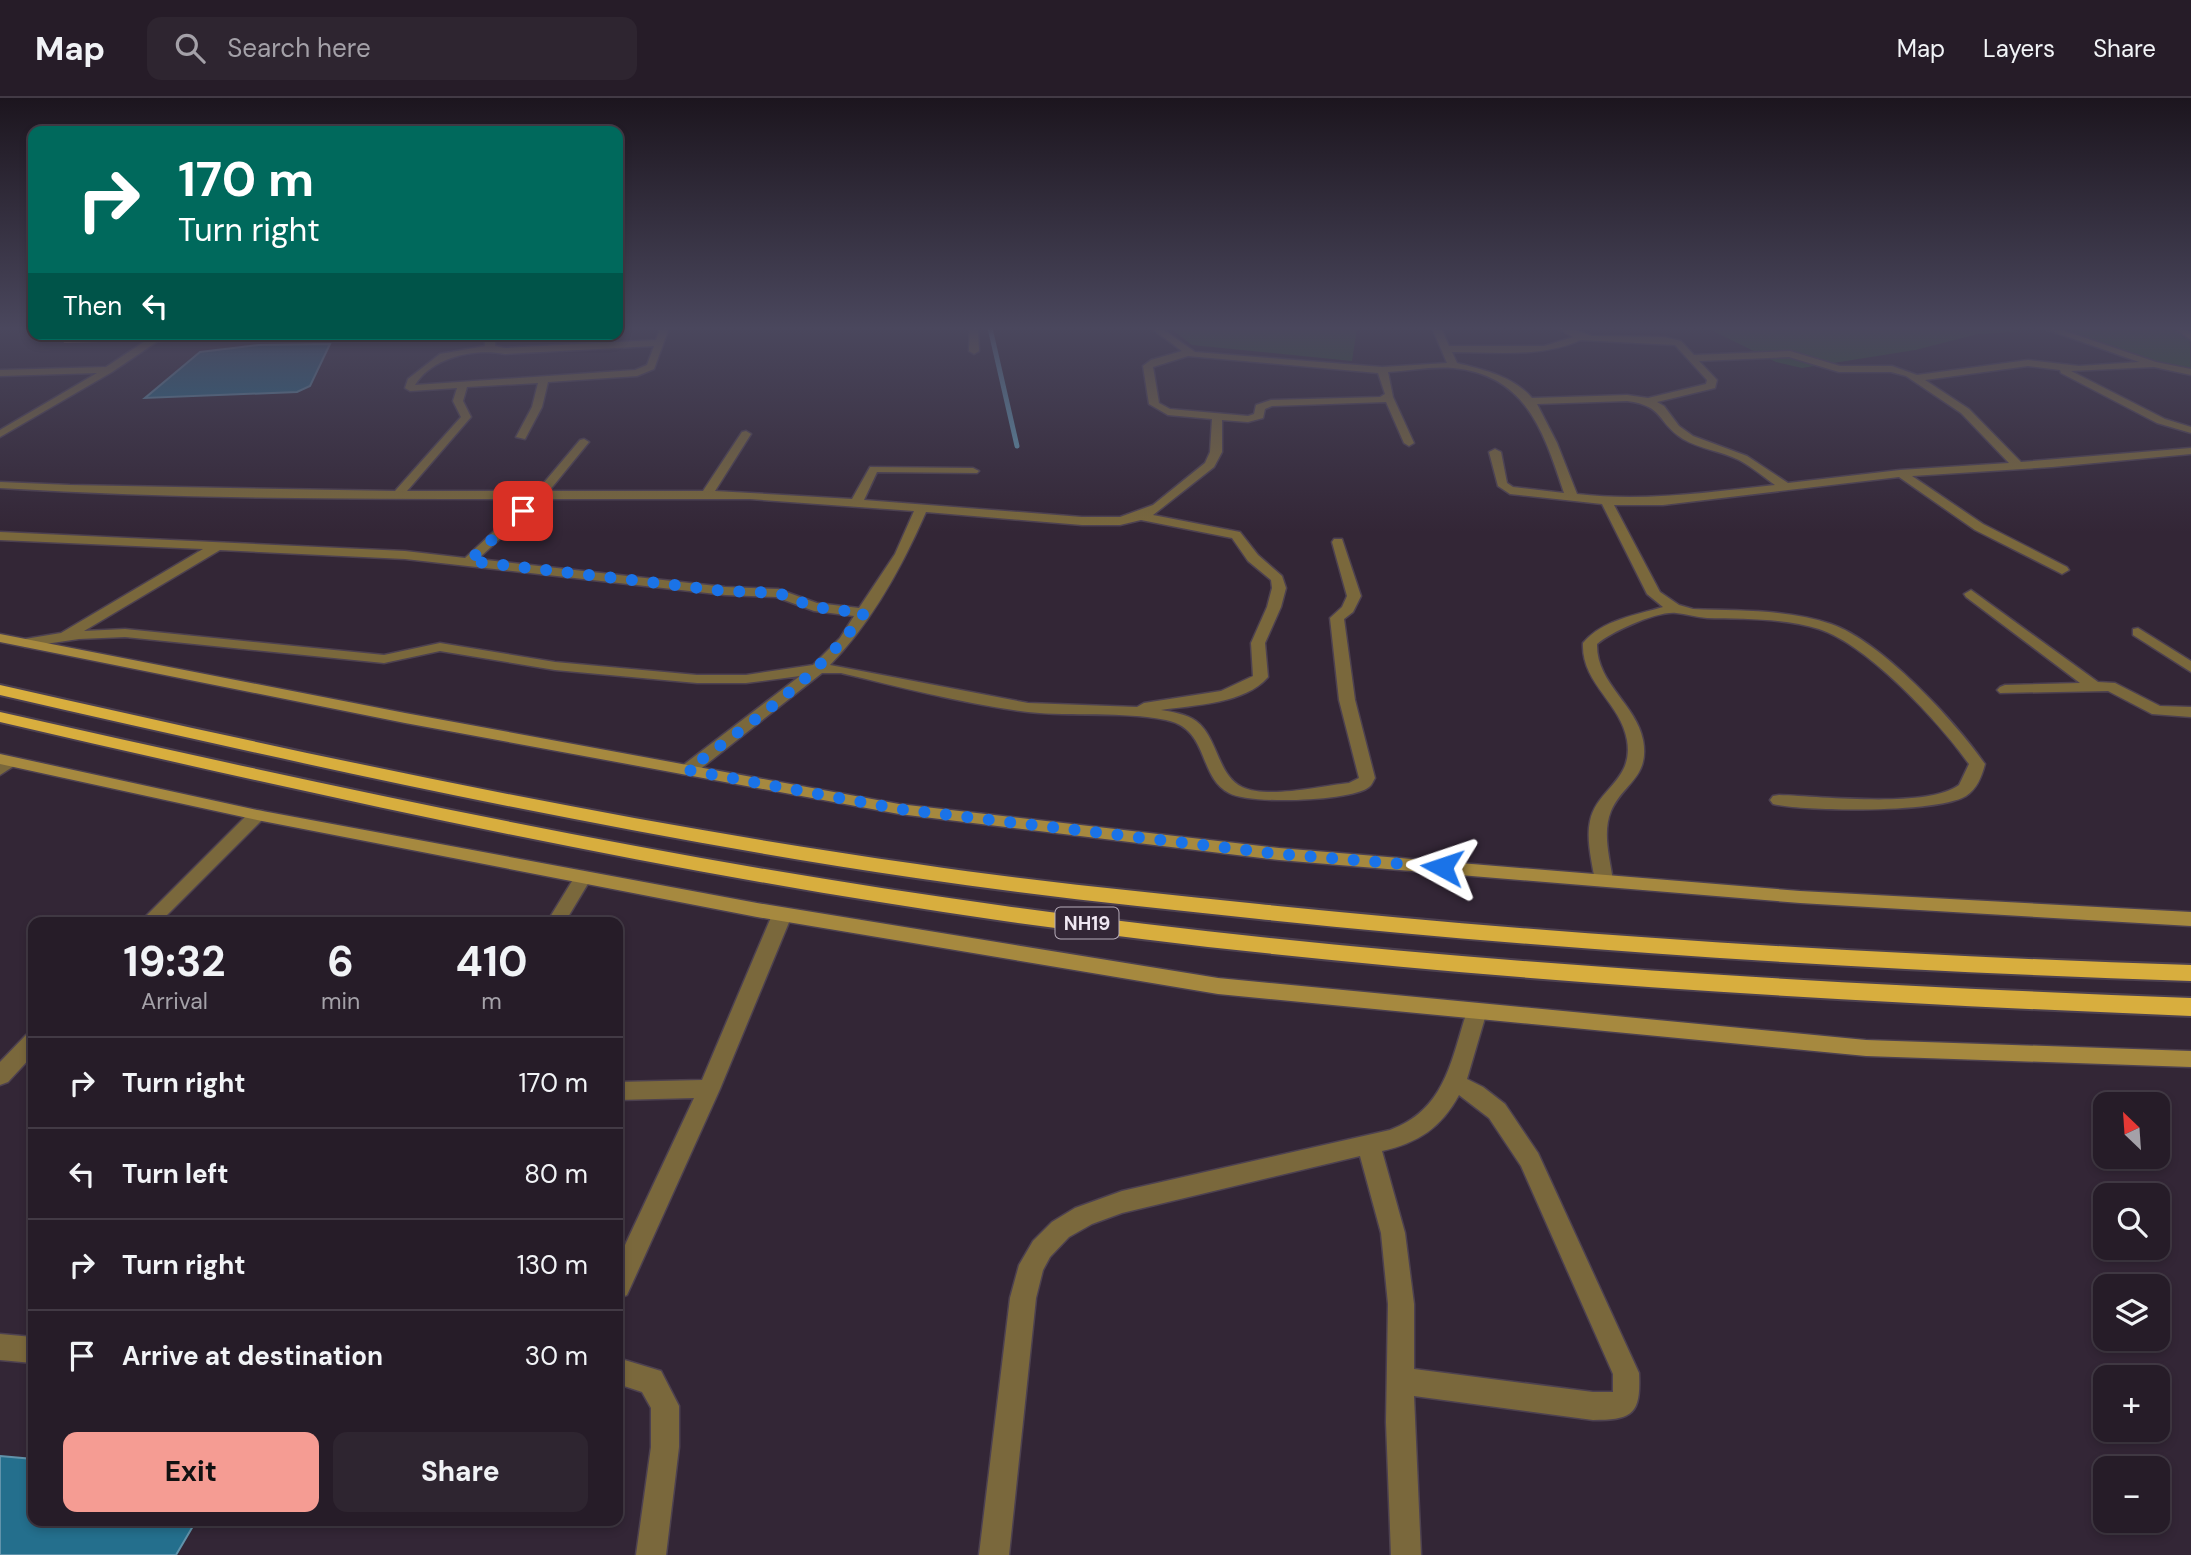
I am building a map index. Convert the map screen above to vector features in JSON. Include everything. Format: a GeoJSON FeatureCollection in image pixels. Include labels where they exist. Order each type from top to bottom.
{"type":"FeatureCollection","features":[{"type":"Feature","properties":{"kind":"highway","name":"NH19"},"geometry":{"type":"LineString","coordinates":[[0,690],[478,796],[611,821],[933,873],[1323,919],[1542,938],[1774,955],[2191,973]]}},
{"type":"Feature","properties":{"kind":"highway","name":"NH19"},"geometry":{"type":"LineString","coordinates":[[0,717],[283,782],[529,834],[841,889],[1036,917],[1190,937],[1579,974],[2000,1000],[2191,1006]]}},
{"type":"Feature","properties":{"kind":"main road"},"geometry":{"type":"LineString","coordinates":[[0,638],[405,718],[926,812],[1279,854],[1800,897],[2191,919]]}},
{"type":"Feature","properties":{"kind":"main road"},"geometry":{"type":"LineString","coordinates":[[4,764],[782,915],[1218,986],[1866,1048],[2191,1059]]}},
{"type":"Feature","properties":{"kind":"street"},"geometry":{"type":"LineString","coordinates":[[0,435],[65,396]]}},
{"type":"Feature","properties":{"kind":"street"},"geometry":{"type":"LineString","coordinates":[[398,495],[466,417],[467,413],[457,401],[459,396]]}},
{"type":"Feature","properties":{"kind":"street"},"geometry":{"type":"LineString","coordinates":[[521,437],[537,407],[539,396]]}},
{"type":"Feature","properties":{"kind":"street"},"geometry":{"type":"LineString","coordinates":[[1153,396],[1154,404],[1168,412],[1217,418],[1255,418],[1259,416],[1260,407],[1271,403],[1389,398],[1409,443]]}},
{"type":"Feature","properties":{"kind":"street"},"geometry":{"type":"LineString","coordinates":[[1523,396],[1529,401],[1556,452],[1572,498]]}},
{"type":"Feature","properties":{"kind":"street"},"geometry":{"type":"LineString","coordinates":[[1529,401],[1627,398],[1648,401],[1669,396]]}},
{"type":"Feature","properties":{"kind":"street"},"geometry":{"type":"LineString","coordinates":[[1943,396],[1965,411],[2017,465]]}},
{"type":"Feature","properties":{"kind":"street"},"geometry":{"type":"LineString","coordinates":[[2112,396],[2161,421],[2191,430]]}},
{"type":"Feature","properties":{"kind":"street"},"geometry":{"type":"LineString","coordinates":[[1648,401],[1660,408],[1675,428],[1689,438],[1743,458],[1784,485]]}},
{"type":"Feature","properties":{"kind":"street"},"geometry":{"type":"LineString","coordinates":[[0,485],[71,489],[398,495],[707,495],[857,502],[1082,522],[1120,521],[1141,516],[1157,508],[1210,465],[1216,452],[1217,418]]}},
{"type":"Feature","properties":{"kind":"street"},"geometry":{"type":"LineString","coordinates":[[707,495],[746,434]]}},
{"type":"Feature","properties":{"kind":"street"},"geometry":{"type":"LineString","coordinates":[[469,561],[541,494],[584,442]]}},
{"type":"Feature","properties":{"kind":"street"},"geometry":{"type":"LineString","coordinates":[[1495,452],[1502,485],[1510,490],[1606,501],[1673,500],[1900,473],[2191,452]]}},
{"type":"Feature","properties":{"kind":"street"},"geometry":{"type":"LineString","coordinates":[[857,502],[874,469],[973,471]]}},
{"type":"Feature","properties":{"kind":"street"},"geometry":{"type":"LineString","coordinates":[[1900,473],[1996,537],[2062,570]]}},
{"type":"Feature","properties":{"kind":"street"},"geometry":{"type":"LineString","coordinates":[[1606,501],[1654,594],[1674,608],[1692,613],[1806,621],[1826,625],[1857,644],[1930,708],[1964,743],[1977,764],[1974,779],[1959,793],[1933,801],[1867,803],[1779,800]]}},
{"type":"Feature","properties":{"kind":"street"},"geometry":{"type":"LineString","coordinates":[[688,770],[818,669],[845,641],[901,554],[922,507]]}},
{"type":"Feature","properties":{"kind":"street"},"geometry":{"type":"LineString","coordinates":[[1124,712],[1255,684],[1261,677],[1258,643],[1274,607],[1279,587],[1277,579],[1253,558],[1237,535],[1141,516]]}},
{"type":"Feature","properties":{"kind":"street"},"geometry":{"type":"LineString","coordinates":[[0,536],[405,555],[725,591],[778,593],[814,607],[864,613]]}},
{"type":"Feature","properties":{"kind":"street"},"geometry":{"type":"LineString","coordinates":[[24,643],[125,633],[384,659],[440,647],[555,666],[697,679],[746,679],[818,669],[841,669],[979,700],[1056,710],[1157,713],[1181,719],[1195,728],[1206,742],[1224,780],[1232,788],[1248,795],[1351,788],[1363,784],[1367,778],[1347,701],[1337,618],[1348,609],[1354,596],[1338,542]]}},
{"type":"Feature","properties":{"kind":"street"},"geometry":{"type":"LineString","coordinates":[[61,638],[216,547]]}},
{"type":"Feature","properties":{"kind":"street"},"geometry":{"type":"LineString","coordinates":[[1971,594],[2093,685]]}},
{"type":"Feature","properties":{"kind":"street"},"geometry":{"type":"LineString","coordinates":[[1604,881],[1599,820],[1611,798],[1627,783],[1636,763],[1634,738],[1622,712],[1590,661],[1590,643],[1600,633],[1619,625],[1674,608]]}},
{"type":"Feature","properties":{"kind":"street"},"geometry":{"type":"LineString","coordinates":[[2138,632],[2191,668]]}},
{"type":"Feature","properties":{"kind":"street"},"geometry":{"type":"LineString","coordinates":[[2005,690],[2093,685],[2118,688],[2157,711],[2191,712]]}},
{"type":"Feature","properties":{"kind":"street"},"geometry":{"type":"LineString","coordinates":[[154,917],[257,815]]}},
{"type":"Feature","properties":{"kind":"street"},"geometry":{"type":"LineString","coordinates":[[559,917],[583,877]]}},
{"type":"Feature","properties":{"kind":"street"},"geometry":{"type":"LineString","coordinates":[[623,1276],[709,1089],[782,915]]}},
{"type":"Feature","properties":{"kind":"street"},"geometry":{"type":"LineString","coordinates":[[994,1555],[1023,1298],[1034,1261],[1055,1234],[1080,1216],[1122,1202],[1392,1139],[1422,1127],[1443,1104],[1454,1083],[1477,1011]]}},
{"type":"Feature","properties":{"kind":"street"},"geometry":{"type":"LineString","coordinates":[[0,1076],[28,1046]]}},
{"type":"Feature","properties":{"kind":"street"},"geometry":{"type":"LineString","coordinates":[[1400,1381],[1593,1406],[1618,1406],[1627,1398],[1626,1373],[1530,1160],[1497,1111],[1475,1093],[1454,1083]]}},
{"type":"Feature","properties":{"kind":"street"},"geometry":{"type":"LineString","coordinates":[[623,1091],[709,1089]]}},
{"type":"Feature","properties":{"kind":"street"},"geometry":{"type":"LineString","coordinates":[[1368,1144],[1393,1233],[1401,1304],[1400,1381],[1406,1555]]}},
{"type":"Feature","properties":{"kind":"street"},"geometry":{"type":"LineString","coordinates":[[0,1347],[28,1350]]}},
{"type":"Feature","properties":{"kind":"street"},"geometry":{"type":"LineString","coordinates":[[623,1373],[651,1381],[665,1406],[665,1447],[651,1555]]}},
{"type":"Feature","properties":{"kind":"water"},"geometry":{"type":"Polygon","coordinates":[[[147,396],[196,396],[145,398],[147,396]]]}},
{"type":"Feature","properties":{"kind":"water"},"geometry":{"type":"Polygon","coordinates":[[[0,1456],[28,1459],[28,1526],[193,1526],[176,1555],[0,1555],[0,1456]]]}},
{"type":"Feature","properties":{"kind":"waterway"},"geometry":{"type":"LineString","coordinates":[[1006,396],[1017,446]]}},
{"type":"Feature","properties":{"kind":"route"},"geometry":{"type":"LineString","coordinates":[[523,511],[469,561],[725,591],[778,593],[789,595],[814,607],[864,613],[845,641],[818,669],[688,770],[899,809],[1279,854],[1442,867]]}}]}
